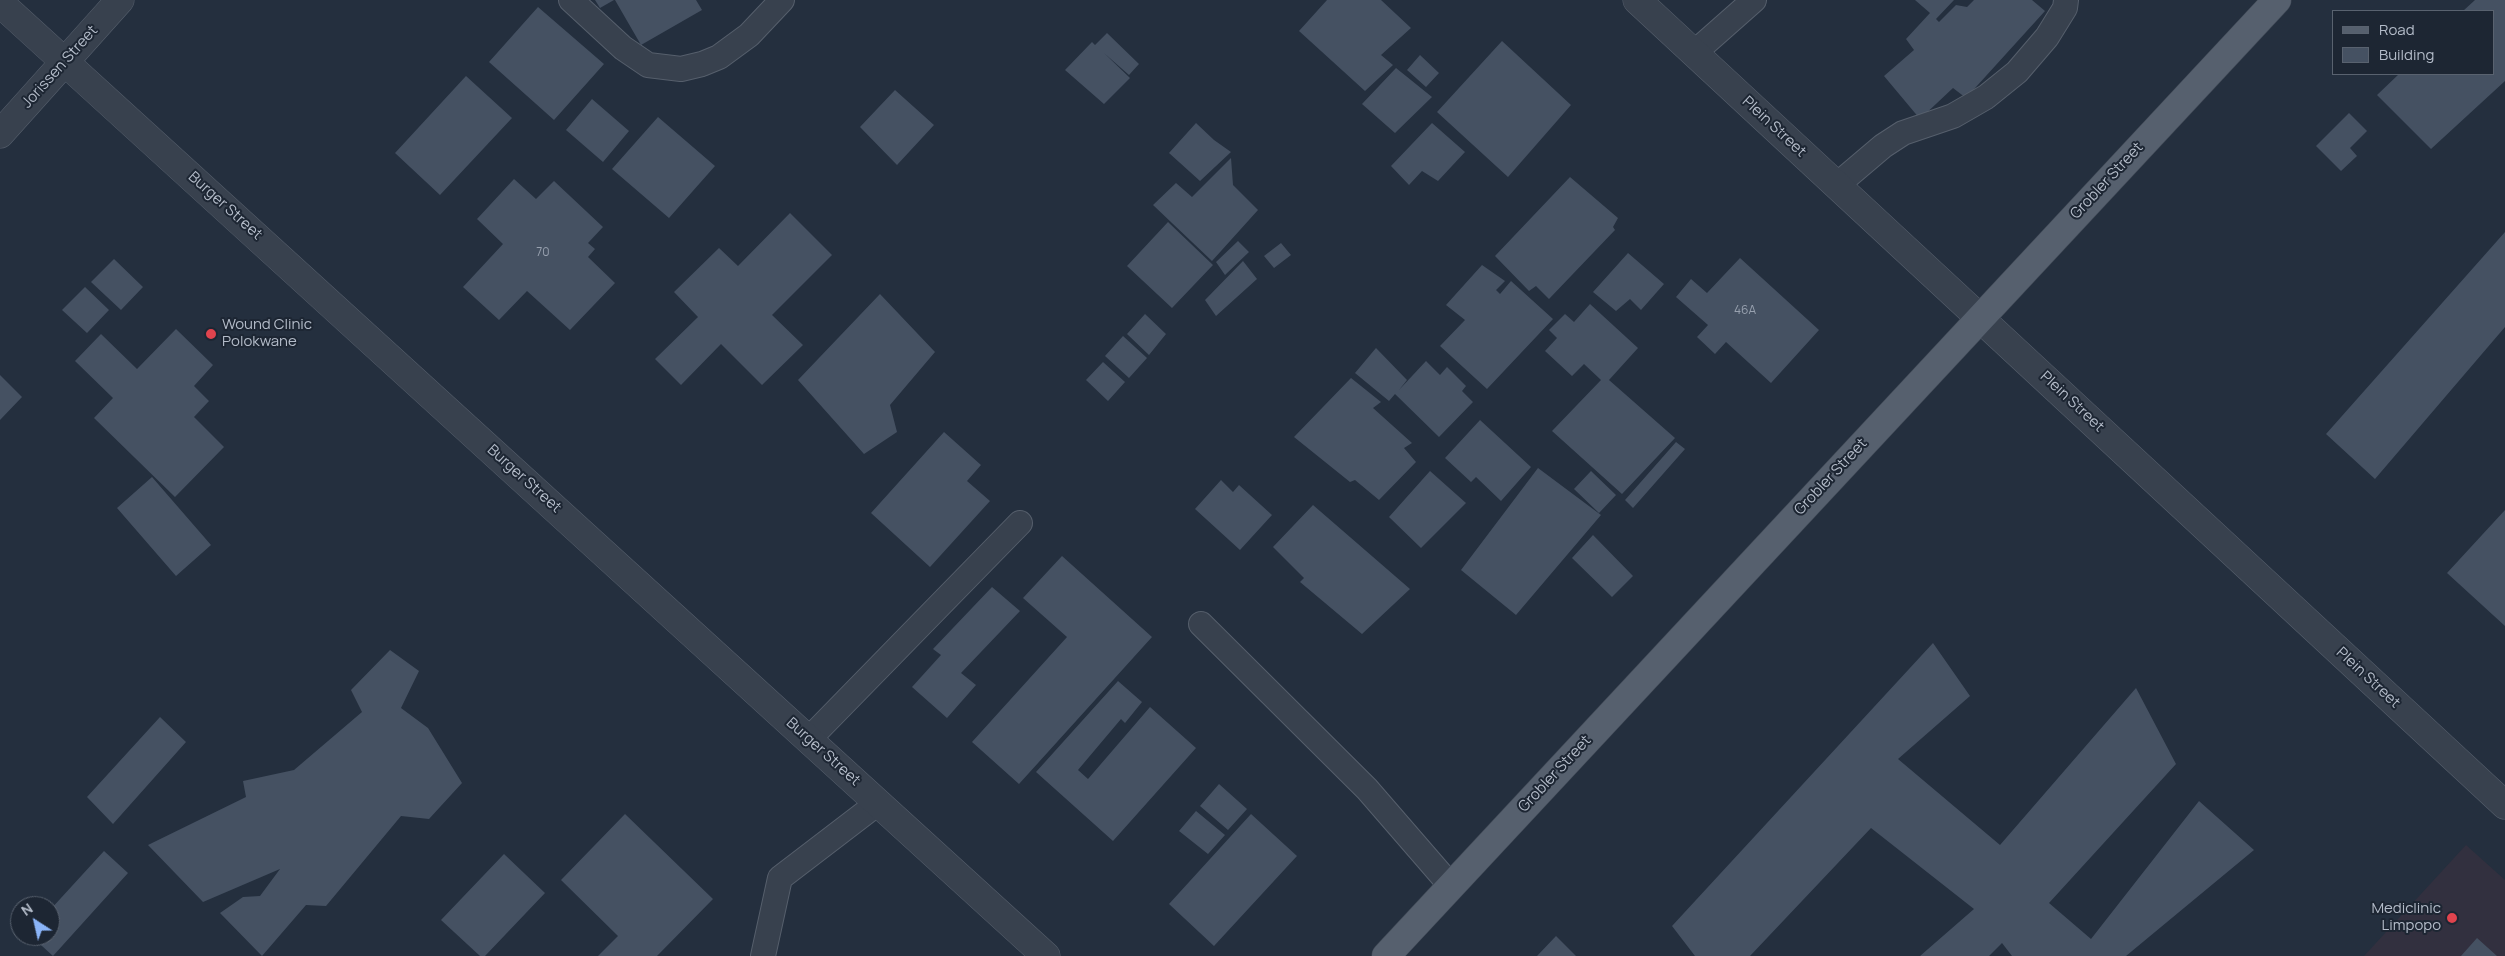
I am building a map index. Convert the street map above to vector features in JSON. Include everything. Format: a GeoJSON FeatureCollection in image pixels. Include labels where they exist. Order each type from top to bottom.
{"type":"FeatureCollection","features":[{"type":"Feature","properties":{"kind":"main road","name":"Grobler Street"},"geometry":{"type":"LineString","coordinates":[[1386,956],[1980,317],[2278,0]]}},
{"type":"Feature","properties":{"kind":"street","name":"Jorissen Street"},"geometry":{"type":"LineString","coordinates":[[0,134],[120,0]]}},
{"type":"Feature","properties":{"kind":"street","name":"Plein Street"},"geometry":{"type":"LineString","coordinates":[[1637,0],[2505,805]]}},
{"type":"Feature","properties":{"kind":"street","name":"Burger Street"},"geometry":{"type":"LineString","coordinates":[[0,3],[1046,956]]}},
{"type":"Feature","properties":{"kind":"lane"},"geometry":{"type":"LineString","coordinates":[[572,0],[623,48],[648,65],[681,69],[702,64],[719,57],[749,34],[782,0]]}},
{"type":"Feature","properties":{"kind":"lane"},"geometry":{"type":"LineString","coordinates":[[1694,53],[1754,0]]}},
{"type":"Feature","properties":{"kind":"lane"},"geometry":{"type":"LineString","coordinates":[[1837,186],[1883,146],[1903,133],[1954,116],[1986,97],[2017,72],[2047,36],[2065,8],[2066,0]]}},
{"type":"Feature","properties":{"kind":"lane"},"geometry":{"type":"LineString","coordinates":[[809,739],[1020,522]]}},
{"type":"Feature","properties":{"kind":"lane"},"geometry":{"type":"LineString","coordinates":[[1201,624],[1367,789],[1451,886]]}},
{"type":"Feature","properties":{"kind":"lane"},"geometry":{"type":"LineString","coordinates":[[763,956],[780,878],[878,803]]}},
{"type":"Feature","properties":{"kind":"shaded area","name":"Mediclinic Limpopo"},"geometry":{"type":"Polygon","coordinates":[[[2466,845],[2505,880],[2505,956],[2364,956],[2466,845]]]}},
{"type":"Feature","properties":{"kind":"building"},"geometry":{"type":"Polygon","coordinates":[[[595,0],[614,0],[600,8],[595,0]]]}},
{"type":"Feature","properties":{"kind":"building"},"geometry":{"type":"Polygon","coordinates":[[[615,0],[696,0],[702,10],[641,45],[615,0]]]}},
{"type":"Feature","properties":{"kind":"building"},"geometry":{"type":"Polygon","coordinates":[[[1327,0],[1381,0],[1411,28],[1381,55],[1393,65],[1365,91],[1299,31],[1327,0]]]}},
{"type":"Feature","properties":{"kind":"building"},"geometry":{"type":"Polygon","coordinates":[[[1915,0],[1954,0],[1936,19],[1939,22],[1956,5],[1967,7],[1974,0],[2032,0],[2045,11],[1966,98],[1953,88],[1920,119],[1884,76],[1914,50],[1906,39],[1930,13],[1915,0]]]}},
{"type":"Feature","properties":{"kind":"building"},"geometry":{"type":"Polygon","coordinates":[[[2475,0],[2505,0],[2505,81],[2431,149],[2377,95],[2398,75],[2495,75],[2495,10],[2464,10],[2475,0]]]}},
{"type":"Feature","properties":{"kind":"building"},"geometry":{"type":"Polygon","coordinates":[[[538,7],[604,64],[554,120],[489,62],[538,7]]]}},
{"type":"Feature","properties":{"kind":"building"},"geometry":{"type":"Polygon","coordinates":[[[1107,33],[1139,64],[1129,75],[1104,53],[1130,78],[1104,104],[1065,70],[1092,42],[1095,45],[1107,33]]]}},
{"type":"Feature","properties":{"kind":"building"},"geometry":{"type":"Polygon","coordinates":[[[1502,41],[1571,105],[1508,177],[1437,112],[1502,41]]]}},
{"type":"Feature","properties":{"kind":"building"},"geometry":{"type":"Polygon","coordinates":[[[1420,55],[1439,73],[1426,87],[1407,70],[1420,55]]]}},
{"type":"Feature","properties":{"kind":"building"},"geometry":{"type":"Polygon","coordinates":[[[1396,68],[1432,97],[1395,133],[1362,104],[1396,68]]]}},
{"type":"Feature","properties":{"kind":"building"},"geometry":{"type":"Polygon","coordinates":[[[466,76],[512,118],[440,195],[395,153],[466,76]]]}},
{"type":"Feature","properties":{"kind":"building"},"geometry":{"type":"Polygon","coordinates":[[[895,90],[934,125],[897,165],[860,127],[895,90]]]}},
{"type":"Feature","properties":{"kind":"building"},"geometry":{"type":"Polygon","coordinates":[[[592,99],[629,131],[603,162],[566,130],[592,99]]]}},
{"type":"Feature","properties":{"kind":"building"},"geometry":{"type":"Polygon","coordinates":[[[2349,113],[2367,131],[2350,148],[2357,156],[2341,171],[2316,146],[2349,113]]]}},
{"type":"Feature","properties":{"kind":"building"},"geometry":{"type":"Polygon","coordinates":[[[658,117],[715,166],[669,218],[612,169],[658,117]]]}},
{"type":"Feature","properties":{"kind":"building"},"geometry":{"type":"Polygon","coordinates":[[[1196,123],[1214,140],[1231,152],[1200,181],[1169,153],[1196,123]]]}},
{"type":"Feature","properties":{"kind":"building"},"geometry":{"type":"Polygon","coordinates":[[[1432,123],[1465,152],[1438,181],[1422,171],[1409,185],[1391,166],[1432,123]]]}},
{"type":"Feature","properties":{"kind":"building"},"geometry":{"type":"Polygon","coordinates":[[[1231,158],[1233,185],[1258,210],[1212,261],[1153,205],[1176,183],[1192,197],[1231,158]]]}},
{"type":"Feature","properties":{"kind":"building"},"geometry":{"type":"Polygon","coordinates":[[[1570,177],[1618,218],[1613,227],[1615,230],[1549,299],[1536,286],[1529,291],[1495,256],[1570,177]]]}},
{"type":"Feature","properties":{"kind":"building"},"geometry":{"type":"Polygon","coordinates":[[[514,179],[536,199],[554,181],[603,227],[588,243],[595,249],[588,257],[615,283],[570,330],[527,291],[499,320],[463,287],[503,244],[477,219],[514,179]]]}},
{"type":"Feature","properties":{"kind":"building"},"geometry":{"type":"Polygon","coordinates":[[[790,213],[832,255],[772,315],[803,345],[762,385],[721,344],[681,385],[655,359],[698,317],[674,292],[719,248],[738,266],[790,213]]]}},
{"type":"Feature","properties":{"kind":"building"},"geometry":{"type":"Polygon","coordinates":[[[1168,222],[1213,265],[1172,308],[1127,266],[1168,222]]]}},
{"type":"Feature","properties":{"kind":"building"},"geometry":{"type":"Polygon","coordinates":[[[2505,232],[2505,327],[2375,479],[2326,434],[2505,232]]]}},
{"type":"Feature","properties":{"kind":"building"},"geometry":{"type":"Polygon","coordinates":[[[1238,241],[1249,252],[1225,275],[1216,262],[1238,241]]]}},
{"type":"Feature","properties":{"kind":"building"},"geometry":{"type":"Polygon","coordinates":[[[1281,243],[1291,255],[1274,268],[1264,256],[1281,243]]]}},
{"type":"Feature","properties":{"kind":"building"},"geometry":{"type":"Polygon","coordinates":[[[1628,253],[1664,284],[1641,310],[1630,299],[1616,311],[1593,292],[1628,253]]]}},
{"type":"Feature","properties":{"kind":"building"},"geometry":{"type":"Polygon","coordinates":[[[1740,258],[1819,330],[1771,383],[1726,342],[1715,354],[1697,337],[1708,325],[1676,297],[1691,279],[1707,293],[1740,258]]]}},
{"type":"Feature","properties":{"kind":"building"},"geometry":{"type":"Polygon","coordinates":[[[114,259],[143,287],[121,310],[91,282],[114,259]]]}},
{"type":"Feature","properties":{"kind":"building"},"geometry":{"type":"Polygon","coordinates":[[[1243,261],[1257,279],[1216,316],[1205,300],[1243,261]]]}},
{"type":"Feature","properties":{"kind":"building"},"geometry":{"type":"Polygon","coordinates":[[[1482,265],[1505,281],[1496,290],[1500,294],[1511,281],[1553,319],[1487,389],[1440,346],[1465,320],[1446,305],[1482,265]]]}},
{"type":"Feature","properties":{"kind":"building"},"geometry":{"type":"Polygon","coordinates":[[[85,287],[109,310],[87,333],[62,310],[85,287]]]}},
{"type":"Feature","properties":{"kind":"building"},"geometry":{"type":"Polygon","coordinates":[[[880,294],[935,352],[890,405],[897,432],[864,454],[798,380],[880,294]]]}},
{"type":"Feature","properties":{"kind":"building"},"geometry":{"type":"Polygon","coordinates":[[[1590,304],[1638,348],[1609,380],[1675,438],[1622,494],[1552,431],[1601,380],[1584,364],[1572,376],[1545,351],[1557,338],[1549,330],[1565,314],[1574,322],[1590,304]]]}},
{"type":"Feature","properties":{"kind":"building"},"geometry":{"type":"Polygon","coordinates":[[[1145,314],[1166,334],[1149,355],[1127,334],[1145,314]]]}},
{"type":"Feature","properties":{"kind":"building"},"geometry":{"type":"Polygon","coordinates":[[[176,329],[213,365],[194,386],[209,401],[194,417],[224,447],[175,497],[94,418],[113,398],[75,361],[101,334],[137,369],[176,329]]]}},
{"type":"Feature","properties":{"kind":"building"},"geometry":{"type":"Polygon","coordinates":[[[1123,336],[1147,358],[1129,378],[1105,356],[1123,336]]]}},
{"type":"Feature","properties":{"kind":"building"},"geometry":{"type":"Polygon","coordinates":[[[1376,348],[1407,380],[1399,390],[1426,361],[1440,375],[1447,367],[1466,386],[1462,391],[1473,402],[1439,437],[1395,394],[1389,401],[1355,373],[1376,348]]]}},
{"type":"Feature","properties":{"kind":"building"},"geometry":{"type":"Polygon","coordinates":[[[1103,362],[1125,382],[1108,401],[1086,380],[1103,362]]]}},
{"type":"Feature","properties":{"kind":"building"},"geometry":{"type":"Polygon","coordinates":[[[0,375],[22,397],[0,420],[0,375]]]}},
{"type":"Feature","properties":{"kind":"building"},"geometry":{"type":"Polygon","coordinates":[[[1351,378],[1381,402],[1373,408],[1412,443],[1404,448],[1416,462],[1379,500],[1355,480],[1350,482],[1294,437],[1351,378]]]}},
{"type":"Feature","properties":{"kind":"building"},"geometry":{"type":"Polygon","coordinates":[[[1480,420],[1531,467],[1501,501],[1476,477],[1471,482],[1445,458],[1480,420]]]}},
{"type":"Feature","properties":{"kind":"building"},"geometry":{"type":"Polygon","coordinates":[[[944,432],[981,465],[967,481],[990,501],[930,567],[871,513],[944,432]]]}},
{"type":"Feature","properties":{"kind":"building"},"geometry":{"type":"Polygon","coordinates":[[[1676,442],[1685,449],[1633,508],[1625,500],[1676,442]]]}},
{"type":"Feature","properties":{"kind":"building"},"geometry":{"type":"Polygon","coordinates":[[[1538,468],[1601,515],[1516,615],[1461,570],[1538,468]]]}},
{"type":"Feature","properties":{"kind":"building"},"geometry":{"type":"Polygon","coordinates":[[[1430,471],[1466,503],[1421,548],[1389,517],[1430,471]]]}},
{"type":"Feature","properties":{"kind":"building"},"geometry":{"type":"Polygon","coordinates":[[[1591,471],[1616,495],[1599,513],[1574,489],[1591,471]]]}},
{"type":"Feature","properties":{"kind":"building"},"geometry":{"type":"Polygon","coordinates":[[[152,477],[211,545],[176,576],[117,508],[152,477]]]}},
{"type":"Feature","properties":{"kind":"building"},"geometry":{"type":"Polygon","coordinates":[[[1221,480],[1233,492],[1239,485],[1272,515],[1240,550],[1195,509],[1221,480]]]}},
{"type":"Feature","properties":{"kind":"building"},"geometry":{"type":"Polygon","coordinates":[[[1313,505],[1410,589],[1362,634],[1300,582],[1304,578],[1273,547],[1313,505]]]}},
{"type":"Feature","properties":{"kind":"building"},"geometry":{"type":"Polygon","coordinates":[[[2505,510],[2505,626],[2447,573],[2505,510]]]}},
{"type":"Feature","properties":{"kind":"building"},"geometry":{"type":"Polygon","coordinates":[[[1593,535],[1633,576],[1612,597],[1572,558],[1593,535]]]}},
{"type":"Feature","properties":{"kind":"building"},"geometry":{"type":"Polygon","coordinates":[[[1062,556],[1152,637],[1019,784],[972,742],[1067,637],[1023,598],[1062,556]]]}},
{"type":"Feature","properties":{"kind":"building"},"geometry":{"type":"Polygon","coordinates":[[[992,587],[1020,611],[961,673],[976,685],[947,718],[912,687],[941,655],[933,649],[992,587]]]}},
{"type":"Feature","properties":{"kind":"building"},"geometry":{"type":"Polygon","coordinates":[[[1933,643],[1970,696],[1898,759],[2000,845],[2136,688],[2176,764],[2049,903],[2091,939],[2199,801],[2254,850],[2126,956],[2012,956],[2002,943],[1989,956],[1920,956],[1974,909],[1871,828],[1750,956],[1695,956],[1672,926],[1933,643]]]}},
{"type":"Feature","properties":{"kind":"building"},"geometry":{"type":"Polygon","coordinates":[[[390,650],[419,671],[401,708],[428,728],[462,783],[429,819],[401,816],[326,906],[306,905],[262,956],[220,913],[243,897],[260,896],[280,869],[203,902],[148,845],[246,797],[243,781],[294,770],[362,712],[351,690],[390,650]]]}},
{"type":"Feature","properties":{"kind":"building"},"geometry":{"type":"Polygon","coordinates":[[[1118,681],[1142,702],[1125,723],[1121,719],[1078,770],[1088,779],[1150,707],[1196,748],[1113,841],[1036,772],[1118,681]]]}},
{"type":"Feature","properties":{"kind":"building"},"geometry":{"type":"Polygon","coordinates":[[[160,717],[186,742],[113,824],[87,797],[160,717]]]}},
{"type":"Feature","properties":{"kind":"building"},"geometry":{"type":"Polygon","coordinates":[[[1219,784],[1247,809],[1228,830],[1200,806],[1219,784]]]}},
{"type":"Feature","properties":{"kind":"building"},"geometry":{"type":"Polygon","coordinates":[[[1196,811],[1225,835],[1208,854],[1179,831],[1196,811]]]}},
{"type":"Feature","properties":{"kind":"building"},"geometry":{"type":"Polygon","coordinates":[[[625,814],[713,899],[657,956],[598,956],[618,936],[561,880],[625,814]]]}},
{"type":"Feature","properties":{"kind":"building"},"geometry":{"type":"Polygon","coordinates":[[[1251,814],[1297,856],[1214,946],[1169,904],[1251,814]]]}},
{"type":"Feature","properties":{"kind":"building"},"geometry":{"type":"Polygon","coordinates":[[[104,851],[128,873],[53,956],[42,946],[60,946],[60,899],[104,851]]]}},
{"type":"Feature","properties":{"kind":"building"},"geometry":{"type":"Polygon","coordinates":[[[504,854],[545,893],[485,956],[480,956],[441,920],[504,854]]]}},
{"type":"Feature","properties":{"kind":"building"},"geometry":{"type":"Polygon","coordinates":[[[1556,936],[1576,956],[1537,956],[1556,936]]]}},
{"type":"Feature","properties":{"kind":"building"},"geometry":{"type":"Polygon","coordinates":[[[2477,938],[2497,956],[2461,956],[2477,938]]]}},
{"type":"Feature","properties":{"kind":"place","name":"Wound Clinic Polokwane"},"geometry":{"type":"Point","coordinates":[211,334]}},
{"type":"Feature","properties":{"kind":"place","name":"Mediclinic Limpopo"},"geometry":{"type":"Point","coordinates":[2452,918]}}]}
